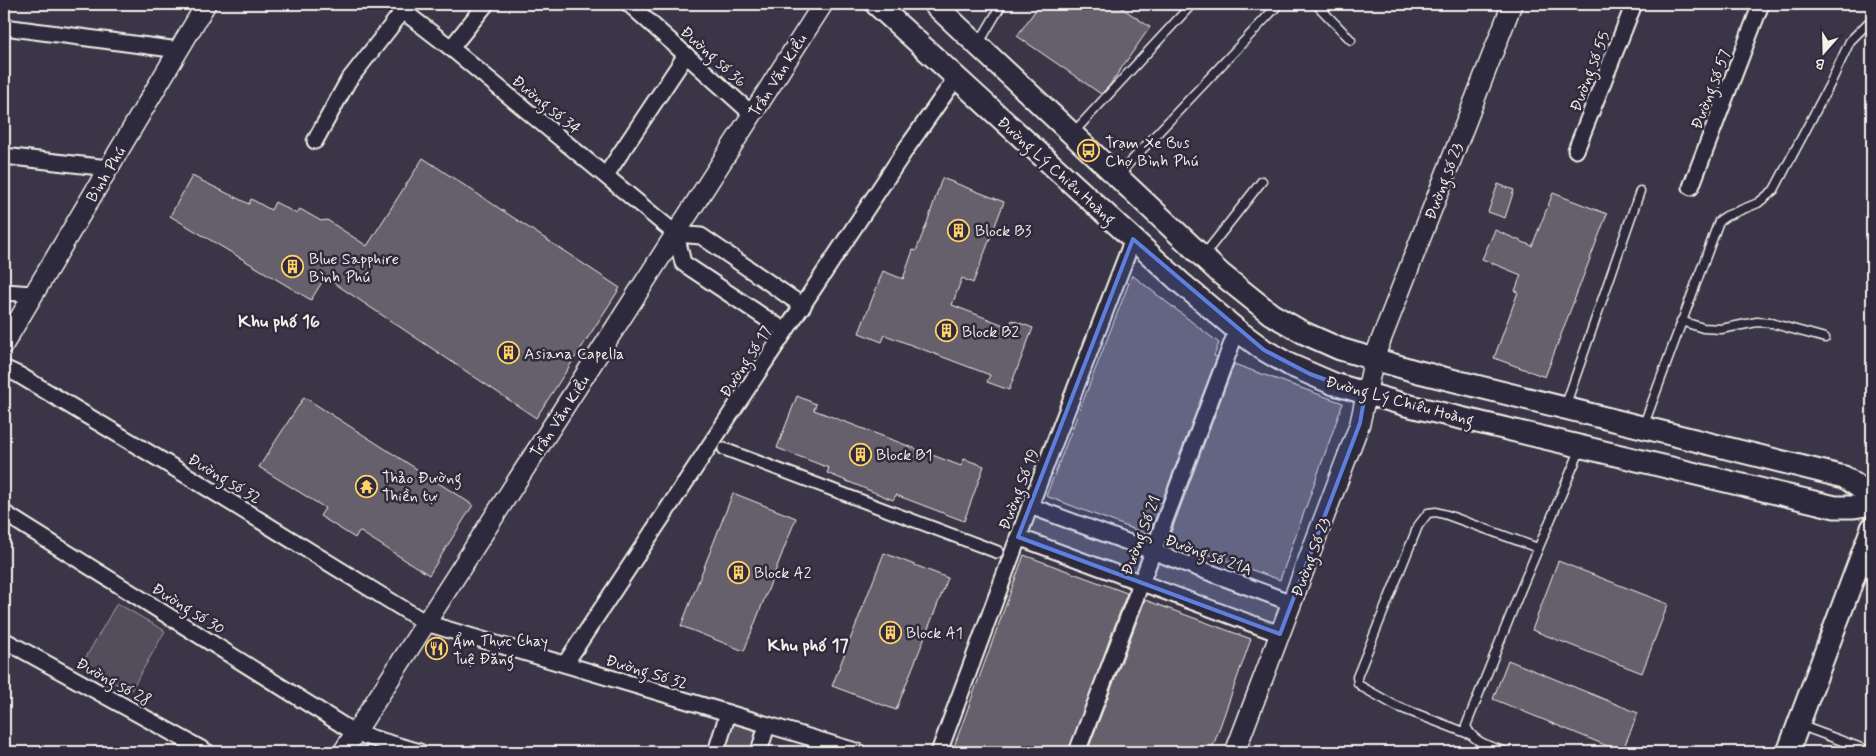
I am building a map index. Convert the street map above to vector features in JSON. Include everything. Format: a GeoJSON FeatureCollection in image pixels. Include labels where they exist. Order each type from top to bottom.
{"type":"FeatureCollection","features":[{"type":"Feature","properties":{"kind":"main road","name":"Đường Lý Chiêu Hoàng"},"geometry":{"type":"LineString","coordinates":[[876,4],[1180,282],[1237,330],[1264,350],[1290,365],[1334,384],[1365,394],[1582,447],[1835,507],[1854,507],[1872,504]]}},
{"type":"Feature","properties":{"kind":"main road","name":"Đường Lý Chiêu Hoàng"},"geometry":{"type":"LineString","coordinates":[[934,4],[1202,257],[1271,314],[1304,332],[1340,348],[1415,371],[1844,477],[1872,496]]}},
{"type":"Feature","properties":{"kind":"main road"},"geometry":{"type":"LineString","coordinates":[[1788,752],[1872,528]]}},
{"type":"Feature","properties":{"kind":"street","name":"Bình Phú"},"geometry":{"type":"LineString","coordinates":[[4,344],[206,4]]}},
{"type":"Feature","properties":{"kind":"street"},"geometry":{"type":"LineString","coordinates":[[451,48],[486,4]]}},
{"type":"Feature","properties":{"kind":"street","name":"Đường số 36"},"geometry":{"type":"LineString","coordinates":[[629,4],[752,114]]}},
{"type":"Feature","properties":{"kind":"street","name":"Trần Văn Kiểu"},"geometry":{"type":"LineString","coordinates":[[343,752],[823,4]]}},
{"type":"Feature","properties":{"kind":"street","name":"Đường số 23"},"geometry":{"type":"LineString","coordinates":[[1374,358],[1512,4]]}},
{"type":"Feature","properties":{"kind":"street","name":"Đường số 55"},"geometry":{"type":"LineString","coordinates":[[1576,150],[1634,4]]}},
{"type":"Feature","properties":{"kind":"street","name":"Đường số 57"},"geometry":{"type":"LineString","coordinates":[[1691,187],[1761,4]]}},
{"type":"Feature","properties":{"kind":"street"},"geometry":{"type":"LineString","coordinates":[[315,141],[348,81],[398,7]]}},
{"type":"Feature","properties":{"kind":"street","name":"Đường số 34"},"geometry":{"type":"LineString","coordinates":[[398,7],[451,48],[676,234]]}},
{"type":"Feature","properties":{"kind":"street"},"geometry":{"type":"LineString","coordinates":[[4,27],[179,50]]}},
{"type":"Feature","properties":{"kind":"street"},"geometry":{"type":"LineString","coordinates":[[606,175],[686,55]]}},
{"type":"Feature","properties":{"kind":"street","name":"Đường số 17"},"geometry":{"type":"LineString","coordinates":[[565,664],[906,149],[956,78]]}},
{"type":"Feature","properties":{"kind":"street"},"geometry":{"type":"LineString","coordinates":[[4,156],[108,168]]}},
{"type":"Feature","properties":{"kind":"street"},"geometry":{"type":"LineString","coordinates":[[785,331],[683,263],[676,234],[701,236],[803,306]]}},
{"type":"Feature","properties":{"kind":"street","name":"Đường Số 19"},"geometry":{"type":"LineString","coordinates":[[939,752],[1018,537],[1133,239]]}},
{"type":"Feature","properties":{"kind":"street"},"geometry":{"type":"LineString","coordinates":[[4,292],[33,294]]}},
{"type":"Feature","properties":{"kind":"street","name":"Đường Số 21"},"geometry":{"type":"LineString","coordinates":[[1077,752],[1237,330]]}},
{"type":"Feature","properties":{"kind":"street","name":"Đường Số 23"},"geometry":{"type":"LineString","coordinates":[[1235,752],[1360,423],[1374,358]]}},
{"type":"Feature","properties":{"kind":"street","name":"Đường số 32"},"geometry":{"type":"LineString","coordinates":[[4,368],[19,375],[201,484],[426,623]]}},
{"type":"Feature","properties":{"kind":"street"},"geometry":{"type":"LineString","coordinates":[[724,449],[997,552]]}},
{"type":"Feature","properties":{"kind":"street","name":"Đường số 21A"},"geometry":{"type":"LineString","coordinates":[[1030,506],[1292,603]]}},
{"type":"Feature","properties":{"kind":"street","name":"Đường số 30"},"geometry":{"type":"LineString","coordinates":[[4,513],[355,733]]}},
{"type":"Feature","properties":{"kind":"street"},"geometry":{"type":"LineString","coordinates":[[1018,537],[1280,634]]}},
{"type":"Feature","properties":{"kind":"street","name":"Đường Số 32"},"geometry":{"type":"LineString","coordinates":[[426,623],[859,752]]}},
{"type":"Feature","properties":{"kind":"street","name":"Đường số 28"},"geometry":{"type":"LineString","coordinates":[[4,640],[207,752]]}},
{"type":"Feature","properties":{"kind":"street"},"geometry":{"type":"LineString","coordinates":[[716,752],[728,713]]}},
{"type":"Feature","properties":{"kind":"street"},"geometry":{"type":"LineString","coordinates":[[759,752],[767,725]]}},
{"type":"Feature","properties":{"kind":"street"},"geometry":{"type":"LineString","coordinates":[[355,733],[420,752]]}},
{"type":"Feature","properties":{"kind":"lane"},"geometry":{"type":"LineString","coordinates":[[977,45],[1002,4]]}},
{"type":"Feature","properties":{"kind":"lane"},"geometry":{"type":"LineString","coordinates":[[1072,134],[1192,4]]}},
{"type":"Feature","properties":{"kind":"lane"},"geometry":{"type":"LineString","coordinates":[[1117,176],[1279,4]]}},
{"type":"Feature","properties":{"kind":"lane"},"geometry":{"type":"LineString","coordinates":[[1316,4],[1351,40]]}},
{"type":"Feature","properties":{"kind":"lane"},"geometry":{"type":"LineString","coordinates":[[1643,426],[1719,221],[1726,216],[1758,204],[1774,190],[1830,84],[1850,41],[1872,19]]}},
{"type":"Feature","properties":{"kind":"lane"},"geometry":{"type":"LineString","coordinates":[[1202,257],[1262,181]]}},
{"type":"Feature","properties":{"kind":"lane"},"geometry":{"type":"LineString","coordinates":[[1565,407],[1640,191]]}},
{"type":"Feature","properties":{"kind":"lane"},"geometry":{"type":"LineString","coordinates":[[1681,321],[1703,328],[1721,329],[1757,322],[1771,323],[1825,338]]}},
{"type":"Feature","properties":{"kind":"lane"},"geometry":{"type":"LineString","coordinates":[[1469,734],[1466,726],[1538,548],[1582,447]]}},
{"type":"Feature","properties":{"kind":"lane"},"geometry":{"type":"LineString","coordinates":[[1505,752],[1477,740],[1469,734],[1396,706],[1362,687],[1358,683],[1357,676],[1418,526],[1428,513],[1436,512],[1447,515],[1538,548]]}},
{"type":"Feature","properties":{"kind":"lane"},"geometry":{"type":"LineString","coordinates":[[1798,724],[1872,752]]}},
{"type":"Feature","properties":{"kind":"highlighted area"},"geometry":{"type":"Polygon","coordinates":[[[1133,239],[1264,350],[1310,374],[1365,394],[1360,423],[1280,634],[1018,537],[1133,239]]]}},
{"type":"Feature","properties":{"kind":"shaded area"},"geometry":{"type":"Polygon","coordinates":[[[1034,514],[1144,555],[1137,574],[1026,533],[1034,514]]]}},
{"type":"Feature","properties":{"kind":"shaded area"},"geometry":{"type":"Polygon","coordinates":[[[1157,560],[1279,606],[1273,624],[1149,579],[1157,560]]]}},
{"type":"Feature","properties":{"kind":"shaded area"},"geometry":{"type":"Polygon","coordinates":[[[117,603],[165,631],[130,692],[82,664],[117,603]]]}},
{"type":"Feature","properties":{"kind":"shaded area"},"geometry":{"type":"Polygon","coordinates":[[[733,721],[758,730],[751,752],[723,752],[733,721]]]}},
{"type":"Feature","properties":{"kind":"building"},"geometry":{"type":"Polygon","coordinates":[[[1040,4],[1116,4],[1150,27],[1109,86],[1101,94],[1017,36],[1040,4]]]}},
{"type":"Feature","properties":{"kind":"building","name":"Asiana Capella"},"geometry":{"type":"Polygon","coordinates":[[[423,158],[620,288],[536,418],[325,277],[311,300],[170,216],[192,176],[249,204],[251,199],[271,210],[275,202],[297,214],[300,209],[321,221],[327,220],[367,246],[423,158]]]}},
{"type":"Feature","properties":{"kind":"building"},"geometry":{"type":"Polygon","coordinates":[[[942,178],[1004,202],[973,283],[962,278],[952,305],[1009,327],[1012,320],[1033,328],[1009,390],[987,382],[990,375],[885,335],[882,342],[859,333],[883,271],[903,279],[913,250],[916,251],[928,220],[942,178]]]}},
{"type":"Feature","properties":{"kind":"building"},"geometry":{"type":"Polygon","coordinates":[[[1498,184],[1514,190],[1505,218],[1488,212],[1498,184]]]}},
{"type":"Feature","properties":{"kind":"building"},"geometry":{"type":"Polygon","coordinates":[[[1553,193],[1607,214],[1545,377],[1494,358],[1518,292],[1515,291],[1521,275],[1482,259],[1495,230],[1532,246],[1553,193]]]}},
{"type":"Feature","properties":{"kind":"building"},"geometry":{"type":"Polygon","coordinates":[[[1132,275],[1219,343],[1214,356],[1217,357],[1150,533],[1147,532],[1146,534],[1046,496],[1132,275]]]}},
{"type":"Feature","properties":{"kind":"building"},"geometry":{"type":"Polygon","coordinates":[[[1234,364],[1343,403],[1280,580],[1168,540],[1234,364]]]}},
{"type":"Feature","properties":{"kind":"building","name":"Block B1"},"geometry":{"type":"Polygon","coordinates":[[[797,396],[816,404],[814,410],[961,466],[964,459],[984,466],[964,521],[896,495],[893,500],[827,473],[829,468],[777,448],[797,396]]]}},
{"type":"Feature","properties":{"kind":"building","name":"Thảo Đường Thiền tự"},"geometry":{"type":"Polygon","coordinates":[[[304,397],[473,505],[429,575],[359,531],[355,538],[320,516],[325,508],[259,467],[304,397]]]}},
{"type":"Feature","properties":{"kind":"building","name":"Block A2"},"geometry":{"type":"Polygon","coordinates":[[[733,493],[796,518],[744,651],[681,626],[733,493]]]}},
{"type":"Feature","properties":{"kind":"building","name":"Block A1"},"geometry":{"type":"Polygon","coordinates":[[[884,553],[948,578],[896,710],[832,686],[884,553]]]}},
{"type":"Feature","properties":{"kind":"building"},"geometry":{"type":"Polygon","coordinates":[[[1024,555],[1127,593],[1068,752],[952,752],[1024,555]]]}},
{"type":"Feature","properties":{"kind":"building"},"geometry":{"type":"Polygon","coordinates":[[[1558,561],[1668,604],[1642,673],[1532,630],[1558,561]]]}},
{"type":"Feature","properties":{"kind":"building"},"geometry":{"type":"Polygon","coordinates":[[[1145,600],[1251,639],[1211,752],[1087,752],[1145,600]]]}},
{"type":"Feature","properties":{"kind":"building"},"geometry":{"type":"Polygon","coordinates":[[[1508,660],[1638,713],[1622,752],[1493,699],[1508,660]]]}},
{"type":"Feature","properties":{"kind":"place","name":"Trạm Xe Bus Chợ Bình Phú"},"geometry":{"type":"Point","coordinates":[1089,151]}},
{"type":"Feature","properties":{"kind":"place","name":"Block B3"},"geometry":{"type":"Point","coordinates":[959,230]}},
{"type":"Feature","properties":{"kind":"place","name":"Blue Sapphire Bình Phú"},"geometry":{"type":"Point","coordinates":[293,267]}},
{"type":"Feature","properties":{"kind":"place","name":"Block B2"},"geometry":{"type":"Point","coordinates":[946,331]}},
{"type":"Feature","properties":{"kind":"place","name":"Asiana Capella"},"geometry":{"type":"Point","coordinates":[508,353]}},
{"type":"Feature","properties":{"kind":"place","name":"Block B1"},"geometry":{"type":"Point","coordinates":[860,454]}},
{"type":"Feature","properties":{"kind":"place","name":"Thảo Đường Thiền tự"},"geometry":{"type":"Point","coordinates":[366,486]}},
{"type":"Feature","properties":{"kind":"place","name":"Block A2"},"geometry":{"type":"Point","coordinates":[738,572]}},
{"type":"Feature","properties":{"kind":"place","name":"Block A1"},"geometry":{"type":"Point","coordinates":[890,632]}},
{"type":"Feature","properties":{"kind":"place","name":"Ẩm Thực Chay Tuệ Đăng"},"geometry":{"type":"Point","coordinates":[437,649]}},
{"type":"Feature","properties":{"kind":"district","name":"Khu phố 16"},"geometry":{"type":"Point","coordinates":[279,321]}},
{"type":"Feature","properties":{"kind":"district","name":"Khu phố 17"},"geometry":{"type":"Point","coordinates":[808,645]}}]}
